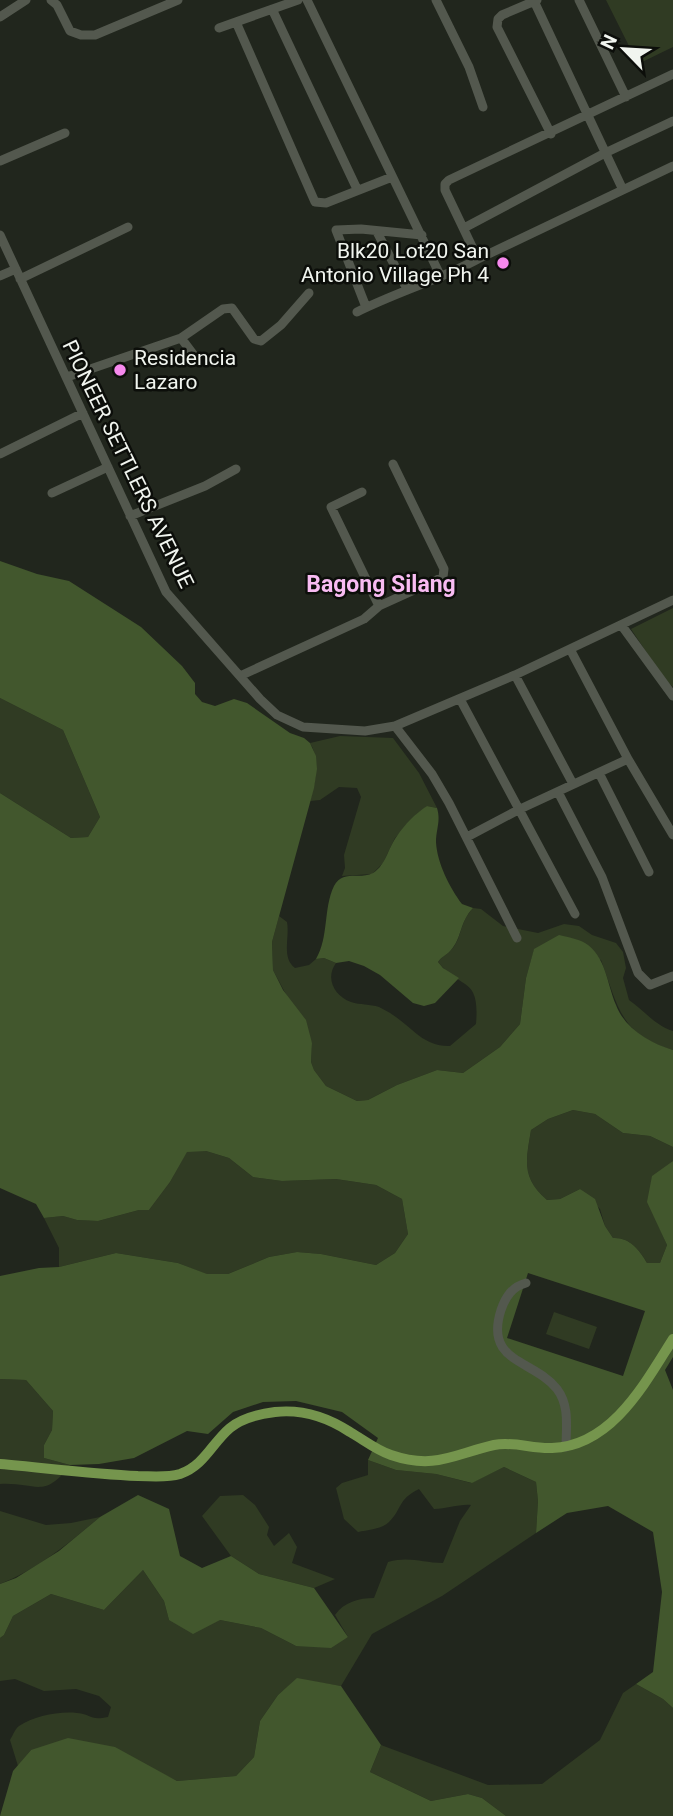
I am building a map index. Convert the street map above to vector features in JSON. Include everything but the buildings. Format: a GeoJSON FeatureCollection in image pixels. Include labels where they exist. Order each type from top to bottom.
{"type":"FeatureCollection","features":[{"type":"Feature","properties":{"kind":"main road"},"geometry":{"type":"LineString","coordinates":[[0,1464],[167,1477],[195,1466],[230,1428],[244,1420],[261,1414],[289,1411],[317,1415],[376,1449],[412,1460],[449,1460],[505,1443],[538,1448],[566,1447],[582,1441],[621,1414],[673,1339]]}},
{"type":"Feature","properties":{"kind":"street"},"geometry":{"type":"LineString","coordinates":[[0,17],[26,0]]}},
{"type":"Feature","properties":{"kind":"street"},"geometry":{"type":"LineString","coordinates":[[51,0],[57,5],[70,31],[88,36],[178,0]]}},
{"type":"Feature","properties":{"kind":"street"},"geometry":{"type":"LineString","coordinates":[[219,28],[298,0]]}},
{"type":"Feature","properties":{"kind":"street"},"geometry":{"type":"LineString","coordinates":[[307,0],[441,277]]}},
{"type":"Feature","properties":{"kind":"street"},"geometry":{"type":"LineString","coordinates":[[436,0],[469,67],[484,107]]}},
{"type":"Feature","properties":{"kind":"street"},"geometry":{"type":"LineString","coordinates":[[579,0],[626,97]]}},
{"type":"Feature","properties":{"kind":"street"},"geometry":{"type":"LineString","coordinates":[[551,134],[498,27],[498,19],[502,15],[535,1],[558,57],[623,190]]}},
{"type":"Feature","properties":{"kind":"street"},"geometry":{"type":"LineString","coordinates":[[272,9],[357,189]]}},
{"type":"Feature","properties":{"kind":"street"},"geometry":{"type":"LineString","coordinates":[[236,22],[315,202],[326,203],[392,177]]}},
{"type":"Feature","properties":{"kind":"street"},"geometry":{"type":"LineString","coordinates":[[478,259],[447,196],[445,184],[673,74]]}},
{"type":"Feature","properties":{"kind":"street"},"geometry":{"type":"LineString","coordinates":[[464,228],[605,153],[673,121]]}},
{"type":"Feature","properties":{"kind":"street"},"geometry":{"type":"LineString","coordinates":[[0,161],[65,134]]}},
{"type":"Feature","properties":{"kind":"street"},"geometry":{"type":"LineString","coordinates":[[422,235],[336,230],[361,310],[441,277],[673,166]]}},
{"type":"Feature","properties":{"kind":"street"},"geometry":{"type":"LineString","coordinates":[[20,279],[128,228]]}},
{"type":"Feature","properties":{"kind":"street"},"geometry":{"type":"LineString","coordinates":[[377,232],[407,289]]}},
{"type":"Feature","properties":{"kind":"street","name":"PIONEER SETTLERS AVENUE"},"geometry":{"type":"LineString","coordinates":[[0,235],[166,592],[268,707],[295,725],[365,731],[395,726],[515,675],[673,600]]}},
{"type":"Feature","properties":{"kind":"street"},"geometry":{"type":"LineString","coordinates":[[0,276],[16,269]]}},
{"type":"Feature","properties":{"kind":"street"},"geometry":{"type":"LineString","coordinates":[[67,377],[181,338],[229,307],[254,339],[265,340],[282,325],[309,293]]}},
{"type":"Feature","properties":{"kind":"street"},"geometry":{"type":"LineString","coordinates":[[181,338],[193,354]]}},
{"type":"Feature","properties":{"kind":"street"},"geometry":{"type":"LineString","coordinates":[[0,454],[83,413]]}},
{"type":"Feature","properties":{"kind":"street"},"geometry":{"type":"LineString","coordinates":[[240,676],[364,619],[379,606],[438,580],[444,574],[444,569],[393,464]]}},
{"type":"Feature","properties":{"kind":"street"},"geometry":{"type":"LineString","coordinates":[[52,493],[108,467]]}},
{"type":"Feature","properties":{"kind":"street"},"geometry":{"type":"LineString","coordinates":[[131,516],[186,494],[236,469]]}},
{"type":"Feature","properties":{"kind":"street"},"geometry":{"type":"LineString","coordinates":[[362,492],[331,507],[379,606]]}},
{"type":"Feature","properties":{"kind":"street"},"geometry":{"type":"LineString","coordinates":[[622,626],[673,696]]}},
{"type":"Feature","properties":{"kind":"street"},"geometry":{"type":"LineString","coordinates":[[570,649],[628,759],[673,835]]}},
{"type":"Feature","properties":{"kind":"street"},"geometry":{"type":"LineString","coordinates":[[515,675],[573,784]]}},
{"type":"Feature","properties":{"kind":"street"},"geometry":{"type":"LineString","coordinates":[[460,699],[575,914]]}},
{"type":"Feature","properties":{"kind":"street"},"geometry":{"type":"LineString","coordinates":[[395,726],[432,775],[467,837],[517,938]]}},
{"type":"Feature","properties":{"kind":"street"},"geometry":{"type":"LineString","coordinates":[[467,837],[628,759]]}},
{"type":"Feature","properties":{"kind":"street"},"geometry":{"type":"LineString","coordinates":[[599,773],[649,872]]}},
{"type":"Feature","properties":{"kind":"street"},"geometry":{"type":"LineString","coordinates":[[558,792],[601,877],[638,973],[650,985],[673,976]]}},
{"type":"Feature","properties":{"kind":"street"},"geometry":{"type":"LineString","coordinates":[[526,1283],[511,1291],[505,1300],[498,1320],[500,1344],[507,1354],[533,1370],[558,1391],[565,1404],[567,1418],[566,1447]]}},
{"type":"Feature","properties":{"kind":"green space"},"geometry":{"type":"Polygon","coordinates":[[[606,0],[673,0],[673,47],[638,64],[606,0]]]}},
{"type":"Feature","properties":{"kind":"green space"},"geometry":{"type":"Polygon","coordinates":[[[0,561],[37,574],[69,581],[141,627],[182,666],[195,683],[195,694],[202,702],[215,706],[234,699],[247,703],[290,733],[310,743],[316,756],[314,788],[272,942],[273,970],[283,990],[306,1020],[312,1043],[311,1062],[326,1086],[357,1101],[368,1100],[397,1085],[437,1070],[463,1073],[500,1047],[520,1024],[526,978],[534,949],[559,935],[582,942],[597,955],[625,1021],[647,1039],[673,1050],[673,1147],[650,1136],[623,1133],[595,1114],[573,1110],[548,1119],[531,1130],[527,1168],[533,1184],[547,1200],[560,1199],[580,1189],[595,1199],[605,1226],[613,1238],[633,1245],[647,1263],[660,1263],[667,1245],[647,1202],[652,1176],[673,1161],[673,1357],[665,1370],[673,1390],[673,1708],[663,1699],[636,1684],[653,1672],[662,1592],[653,1532],[608,1506],[567,1513],[536,1533],[536,1482],[504,1467],[472,1483],[436,1474],[396,1470],[368,1460],[378,1438],[342,1412],[296,1401],[263,1402],[233,1412],[208,1434],[187,1431],[134,1458],[99,1464],[70,1465],[44,1458],[44,1445],[52,1430],[53,1411],[26,1380],[0,1379],[0,1276],[59,1267],[116,1253],[178,1263],[207,1274],[228,1274],[269,1257],[297,1252],[376,1265],[395,1253],[408,1234],[402,1199],[376,1185],[336,1179],[282,1181],[253,1177],[229,1158],[206,1151],[187,1152],[170,1182],[149,1210],[139,1210],[98,1221],[63,1216],[44,1218],[36,1204],[0,1188],[0,793],[71,838],[88,837],[100,817],[63,730],[0,698],[0,561]],[[528,1273],[507,1338],[623,1376],[645,1311],[528,1273]]]}},
{"type":"Feature","properties":{"kind":"green space"},"geometry":{"type":"Polygon","coordinates":[[[673,608],[673,687],[665,680],[631,629],[673,608]]]}},
{"type":"Feature","properties":{"kind":"green space"},"geometry":{"type":"Polygon","coordinates":[[[0,698],[63,730],[100,817],[88,837],[71,838],[0,793],[0,698]]]}},
{"type":"Feature","properties":{"kind":"green space"},"geometry":{"type":"Polygon","coordinates":[[[340,736],[393,738],[419,773],[437,808],[427,806],[395,838],[383,863],[372,874],[342,876],[345,868],[344,855],[361,797],[357,788],[339,787],[320,800],[310,801],[316,764],[310,743],[340,736]]]}},
{"type":"Feature","properties":{"kind":"green space"},"geometry":{"type":"Polygon","coordinates":[[[427,806],[437,808],[437,850],[445,875],[462,904],[473,908],[465,919],[455,945],[438,962],[459,978],[435,1003],[424,1006],[413,1003],[380,975],[364,966],[349,961],[336,963],[324,958],[316,959],[323,942],[328,904],[334,886],[347,876],[368,875],[377,870],[403,827],[427,806]]]}},
{"type":"Feature","properties":{"kind":"green space"},"geometry":{"type":"Polygon","coordinates":[[[473,908],[481,909],[503,926],[538,933],[564,924],[579,926],[592,935],[616,943],[623,952],[626,968],[623,978],[629,1000],[655,1021],[673,1031],[673,1050],[655,1044],[631,1027],[617,1005],[601,960],[534,950],[526,978],[520,1024],[500,1047],[463,1073],[437,1070],[397,1085],[368,1100],[357,1101],[326,1086],[311,1062],[312,1043],[273,970],[272,942],[279,916],[287,922],[287,953],[295,968],[324,958],[336,963],[331,980],[336,991],[345,999],[379,1007],[426,1040],[450,1046],[476,1024],[475,998],[472,990],[438,962],[455,946],[465,919],[473,908]]]}},
{"type":"Feature","properties":{"kind":"green space"},"geometry":{"type":"Polygon","coordinates":[[[573,1110],[595,1114],[623,1133],[650,1136],[673,1147],[673,1161],[648,1201],[667,1245],[660,1263],[647,1263],[633,1245],[613,1238],[605,1226],[600,1209],[580,1189],[560,1199],[547,1200],[533,1184],[527,1168],[531,1130],[548,1119],[573,1110]]]}},
{"type":"Feature","properties":{"kind":"green space"},"geometry":{"type":"Polygon","coordinates":[[[187,1151],[206,1151],[229,1158],[253,1177],[282,1181],[336,1179],[376,1185],[402,1199],[408,1234],[395,1253],[376,1265],[297,1252],[269,1257],[228,1274],[206,1274],[178,1263],[116,1253],[59,1267],[59,1248],[44,1218],[63,1216],[98,1221],[139,1210],[149,1210],[170,1182],[187,1151]]]}},
{"type":"Feature","properties":{"kind":"green space"},"geometry":{"type":"Polygon","coordinates":[[[554,1312],[597,1327],[589,1349],[546,1334],[554,1312]]]}},
{"type":"Feature","properties":{"kind":"green space"},"geometry":{"type":"Polygon","coordinates":[[[0,1379],[26,1380],[53,1411],[52,1430],[44,1445],[44,1458],[70,1465],[61,1476],[46,1486],[0,1484],[0,1379]]]}},
{"type":"Feature","properties":{"kind":"green space"},"geometry":{"type":"Polygon","coordinates":[[[368,1460],[396,1470],[436,1474],[471,1483],[504,1467],[536,1482],[536,1533],[442,1596],[372,1634],[341,1686],[297,1679],[278,1695],[260,1721],[254,1757],[236,1776],[177,1781],[147,1766],[31,1750],[18,1766],[10,1740],[15,1730],[25,1722],[62,1713],[94,1718],[108,1717],[111,1707],[99,1696],[76,1689],[44,1691],[15,1679],[0,1681],[0,1638],[13,1616],[51,1594],[104,1610],[143,1570],[164,1601],[169,1620],[220,1620],[261,1628],[296,1646],[348,1637],[335,1615],[352,1602],[374,1598],[388,1562],[410,1560],[443,1563],[460,1521],[471,1505],[434,1509],[419,1489],[407,1497],[386,1524],[358,1532],[344,1519],[336,1488],[342,1483],[368,1475],[368,1460]]]}},
{"type":"Feature","properties":{"kind":"green space"},"geometry":{"type":"Polygon","coordinates":[[[138,1495],[169,1509],[180,1556],[202,1568],[231,1556],[259,1574],[314,1588],[348,1637],[331,1648],[296,1646],[261,1628],[220,1620],[193,1634],[169,1620],[164,1601],[143,1570],[104,1610],[51,1594],[13,1616],[0,1638],[0,1584],[16,1578],[59,1551],[100,1517],[138,1495]]]}},
{"type":"Feature","properties":{"kind":"green space"},"geometry":{"type":"Polygon","coordinates":[[[243,1495],[255,1505],[269,1527],[267,1535],[274,1546],[289,1533],[297,1547],[292,1563],[335,1579],[314,1588],[259,1574],[231,1556],[202,1516],[220,1496],[243,1495]]]}},
{"type":"Feature","properties":{"kind":"green space"},"geometry":{"type":"Polygon","coordinates":[[[0,1511],[46,1525],[100,1517],[40,1563],[0,1584],[0,1511]]]}},
{"type":"Feature","properties":{"kind":"green space"},"geometry":{"type":"Polygon","coordinates":[[[297,1678],[341,1686],[381,1745],[370,1772],[431,1801],[468,1794],[482,1798],[506,1816],[0,1816],[13,1771],[31,1750],[68,1738],[115,1747],[177,1781],[236,1776],[254,1757],[260,1721],[278,1695],[297,1678]]]}},
{"type":"Feature","properties":{"kind":"green space"},"geometry":{"type":"Polygon","coordinates":[[[636,1684],[663,1699],[673,1708],[673,1816],[506,1816],[482,1798],[468,1794],[431,1801],[370,1772],[381,1745],[488,1785],[542,1784],[600,1740],[623,1693],[636,1684]]]}},
{"type":"Feature","properties":{"kind":"place","name":"Blk20 Lot20 San Antonio Village Ph 4"},"geometry":{"type":"Point","coordinates":[503,263]}},
{"type":"Feature","properties":{"kind":"place","name":"Residencia Lazaro"},"geometry":{"type":"Point","coordinates":[120,370]}},
{"type":"Feature","properties":{"kind":"district","name":"Bagong Silang"},"geometry":{"type":"Point","coordinates":[381,584]}}]}
